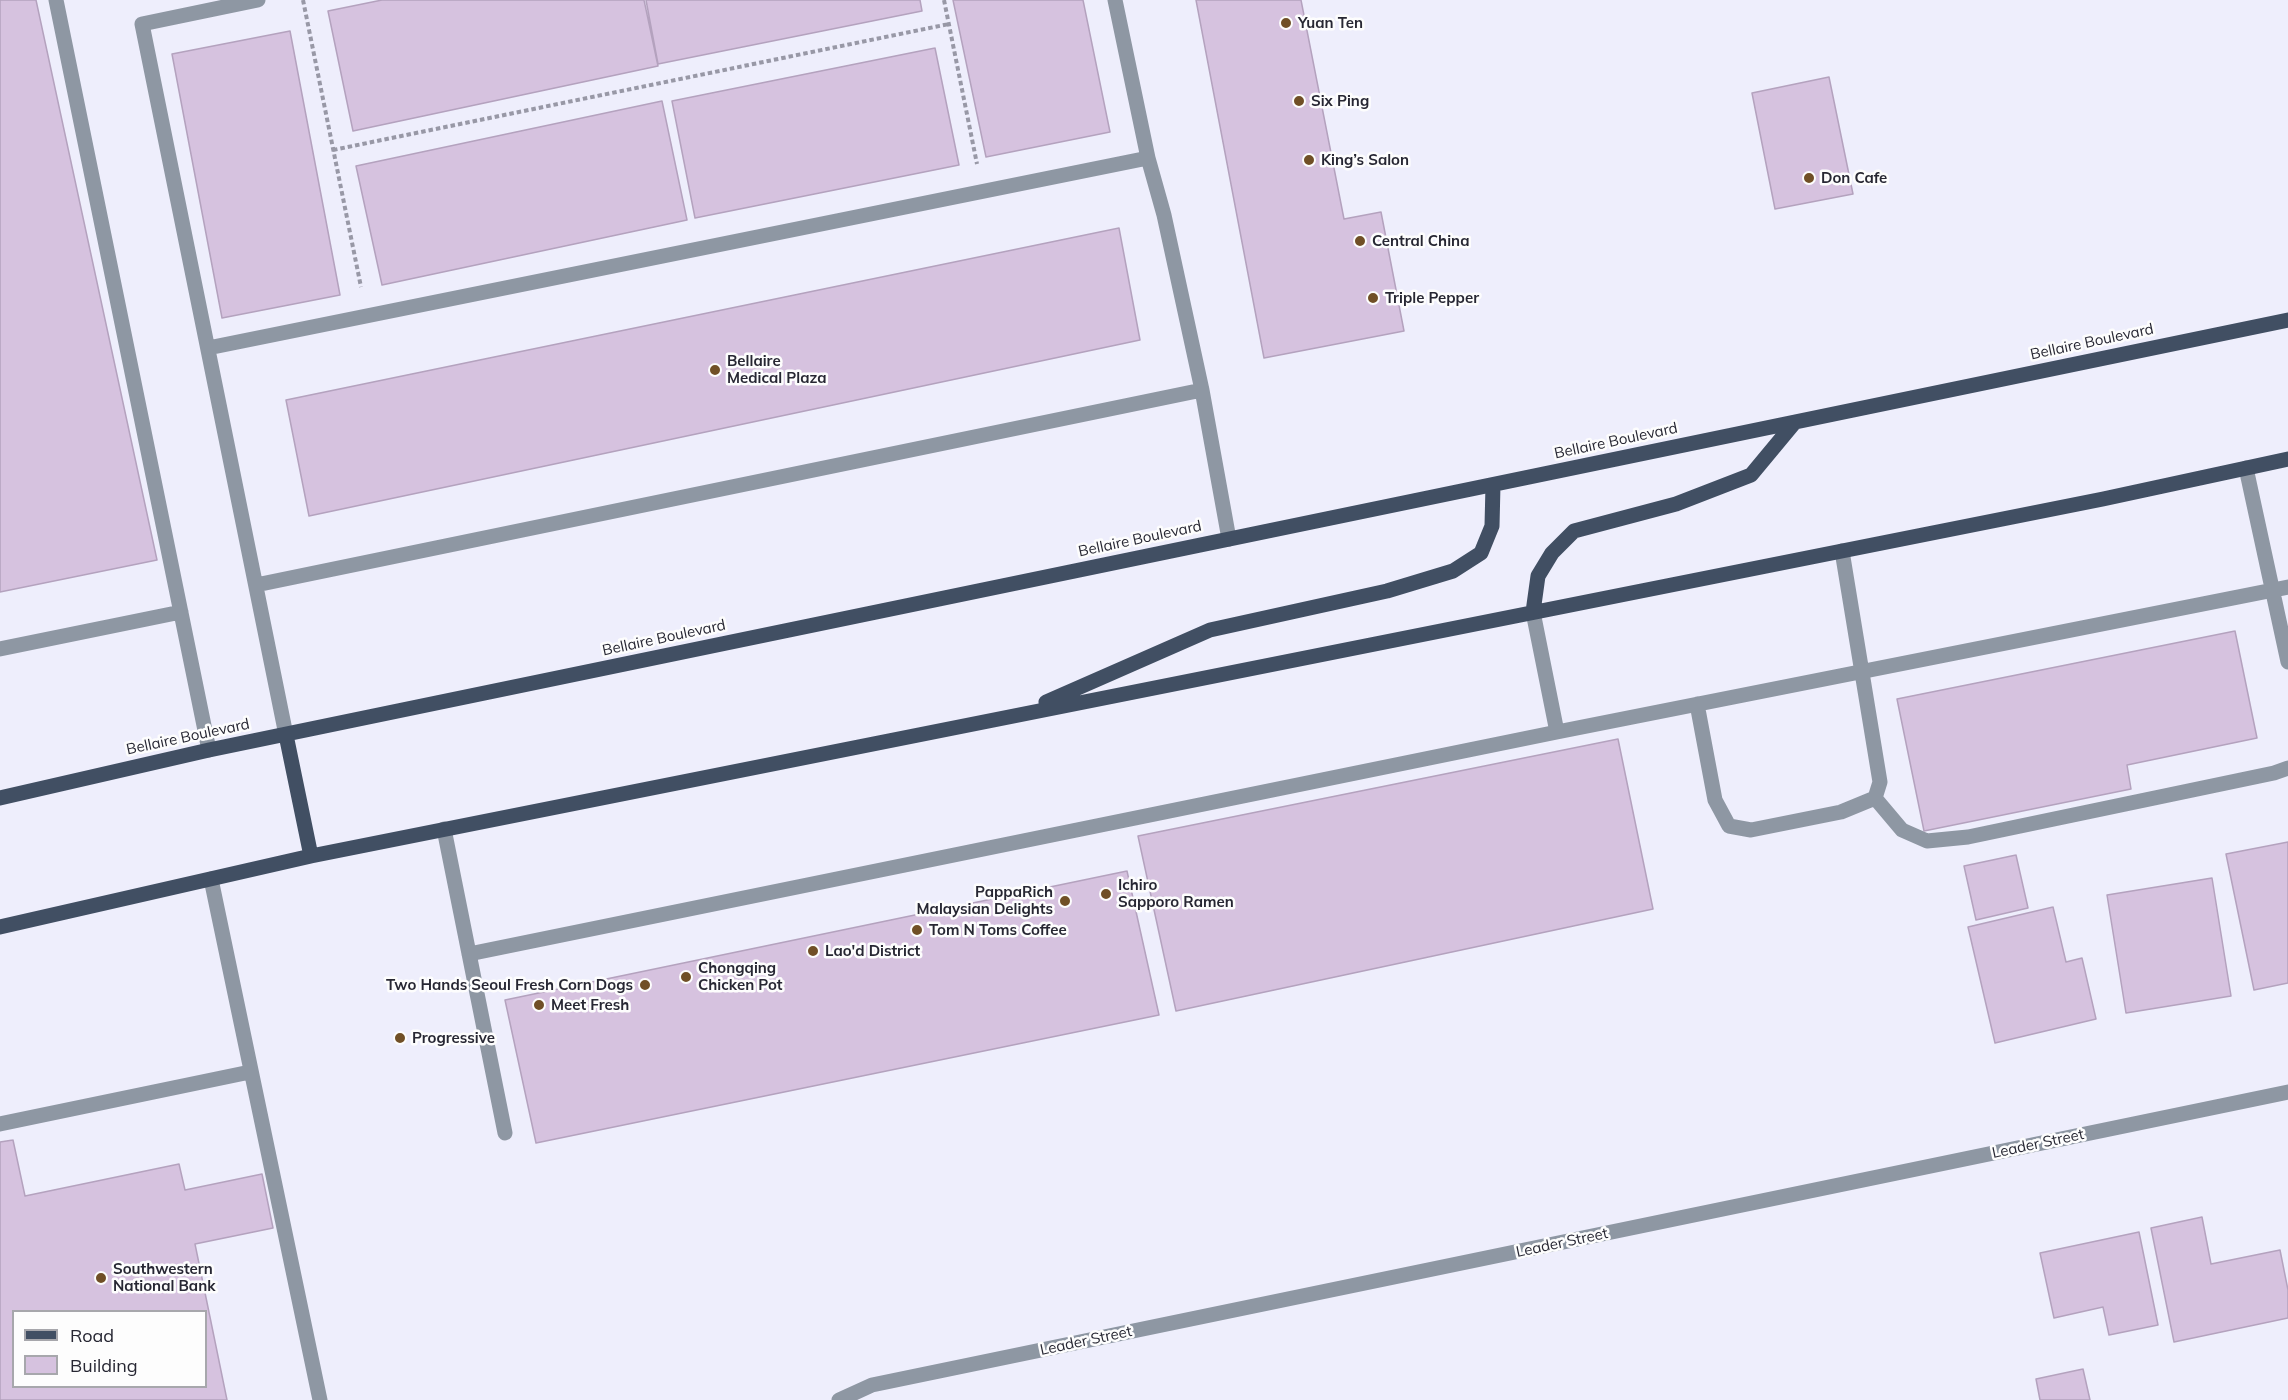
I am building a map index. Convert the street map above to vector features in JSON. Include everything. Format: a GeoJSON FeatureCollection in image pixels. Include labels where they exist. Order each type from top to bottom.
{"type":"FeatureCollection","features":[{"type":"Feature","properties":{"kind":"main road","name":"Bellaire Boulevard"},"geometry":{"type":"LineString","coordinates":[[0,798],[209,750],[2288,320]]}},
{"type":"Feature","properties":{"kind":"main road"},"geometry":{"type":"LineString","coordinates":[[1533,612],[1538,576],[1552,553],[1574,531],[1676,504],[1751,475],[1795,422]]}},
{"type":"Feature","properties":{"kind":"main road"},"geometry":{"type":"LineString","coordinates":[[0,927],[311,856],[1842,551],[2288,459]]}},
{"type":"Feature","properties":{"kind":"main road"},"geometry":{"type":"LineString","coordinates":[[1019,714],[1210,630],[1387,591],[1453,571],[1481,553],[1492,526],[1493,485]]}},
{"type":"Feature","properties":{"kind":"main road"},"geometry":{"type":"LineString","coordinates":[[286,735],[311,856]]}},
{"type":"Feature","properties":{"kind":"street"},"geometry":{"type":"LineString","coordinates":[[56,0],[209,750]]}},
{"type":"Feature","properties":{"kind":"street"},"geometry":{"type":"LineString","coordinates":[[258,0],[142,24],[286,735]]}},
{"type":"Feature","properties":{"kind":"street"},"geometry":{"type":"LineString","coordinates":[[1115,0],[1148,158],[1164,215],[1202,390],[1229,539]]}},
{"type":"Feature","properties":{"kind":"street"},"geometry":{"type":"LineString","coordinates":[[208,348],[1148,158]]}},
{"type":"Feature","properties":{"kind":"street"},"geometry":{"type":"LineString","coordinates":[[256,585],[1202,390]]}},
{"type":"Feature","properties":{"kind":"street"},"geometry":{"type":"LineString","coordinates":[[2246,468],[2280,588],[2288,662]]}},
{"type":"Feature","properties":{"kind":"street"},"geometry":{"type":"LineString","coordinates":[[1842,551],[1880,782],[1875,798]]}},
{"type":"Feature","properties":{"kind":"street"},"geometry":{"type":"LineString","coordinates":[[469,954],[1557,732],[2280,588]]}},
{"type":"Feature","properties":{"kind":"street"},"geometry":{"type":"LineString","coordinates":[[0,649],[181,612]]}},
{"type":"Feature","properties":{"kind":"street"},"geometry":{"type":"LineString","coordinates":[[1533,612],[1557,732]]}},
{"type":"Feature","properties":{"kind":"street"},"geometry":{"type":"LineString","coordinates":[[1697,704],[1714,800],[1729,826],[1751,830],[1841,812],[1875,798]]}},
{"type":"Feature","properties":{"kind":"street"},"geometry":{"type":"LineString","coordinates":[[1875,798],[1902,830],[1927,841],[1968,837],[2274,774],[2288,768]]}},
{"type":"Feature","properties":{"kind":"street"},"geometry":{"type":"LineString","coordinates":[[444,829],[505,1133]]}},
{"type":"Feature","properties":{"kind":"street"},"geometry":{"type":"LineString","coordinates":[[211,879],[320,1400]]}},
{"type":"Feature","properties":{"kind":"street"},"geometry":{"type":"LineString","coordinates":[[0,1124],[250,1072]]}},
{"type":"Feature","properties":{"kind":"street","name":"Leader Street"},"geometry":{"type":"LineString","coordinates":[[839,1400],[872,1385],[2288,1092]]}},
{"type":"Feature","properties":{"kind":"path"},"geometry":{"type":"LineString","coordinates":[[303,0],[367,316]]}},
{"type":"Feature","properties":{"kind":"path"},"geometry":{"type":"LineString","coordinates":[[944,0],[983,191]]}},
{"type":"Feature","properties":{"kind":"path"},"geometry":{"type":"LineString","coordinates":[[333,150],[949,24]]}},
{"type":"Feature","properties":{"kind":"building"},"geometry":{"type":"Polygon","coordinates":[[[0,0],[36,0],[157,560],[0,592],[0,0]]]}},
{"type":"Feature","properties":{"kind":"building"},"geometry":{"type":"Polygon","coordinates":[[[382,0],[644,0],[658,66],[353,131],[328,11],[382,0]]]}},
{"type":"Feature","properties":{"kind":"building"},"geometry":{"type":"Polygon","coordinates":[[[646,0],[920,0],[922,11],[658,64],[646,0]]]}},
{"type":"Feature","properties":{"kind":"building"},"geometry":{"type":"Polygon","coordinates":[[[953,0],[1083,0],[1110,132],[986,157],[953,0]]]}},
{"type":"Feature","properties":{"kind":"building"},"geometry":{"type":"Polygon","coordinates":[[[1196,0],[1301,0],[1344,219],[1381,212],[1404,331],[1264,358],[1196,0]]]}},
{"type":"Feature","properties":{"kind":"building"},"geometry":{"type":"Polygon","coordinates":[[[290,31],[340,295],[222,318],[172,54],[290,31]]]}},
{"type":"Feature","properties":{"kind":"building"},"geometry":{"type":"Polygon","coordinates":[[[935,48],[959,165],[695,218],[672,101],[935,48]]]}},
{"type":"Feature","properties":{"kind":"building"},"geometry":{"type":"Polygon","coordinates":[[[1829,77],[1853,194],[1775,209],[1752,93],[1829,77]]]}},
{"type":"Feature","properties":{"kind":"building"},"geometry":{"type":"Polygon","coordinates":[[[662,101],[687,220],[382,285],[356,166],[662,101]]]}},
{"type":"Feature","properties":{"kind":"building","name":"Bellaire Medical Plaza"},"geometry":{"type":"Polygon","coordinates":[[[1119,228],[1140,340],[309,516],[286,400],[1119,228]]]}},
{"type":"Feature","properties":{"kind":"building"},"geometry":{"type":"Polygon","coordinates":[[[2235,631],[2257,738],[2127,765],[2131,789],[1924,831],[1897,699],[2235,631]]]}},
{"type":"Feature","properties":{"kind":"building"},"geometry":{"type":"Polygon","coordinates":[[[1618,739],[1653,909],[1176,1011],[1138,836],[1618,739]]]}},
{"type":"Feature","properties":{"kind":"building"},"geometry":{"type":"Polygon","coordinates":[[[2288,842],[2288,983],[2254,990],[2226,854],[2288,842]]]}},
{"type":"Feature","properties":{"kind":"building"},"geometry":{"type":"Polygon","coordinates":[[[2016,855],[2028,908],[1976,920],[1964,866],[2016,855]]]}},
{"type":"Feature","properties":{"kind":"building"},"geometry":{"type":"Polygon","coordinates":[[[1127,871],[1159,1015],[536,1143],[505,1000],[1127,871]]]}},
{"type":"Feature","properties":{"kind":"building"},"geometry":{"type":"Polygon","coordinates":[[[2212,878],[2231,996],[2126,1013],[2107,895],[2212,878]]]}},
{"type":"Feature","properties":{"kind":"building"},"geometry":{"type":"Polygon","coordinates":[[[2053,907],[2066,962],[2082,958],[2096,1019],[1995,1043],[1968,927],[2053,907]]]}},
{"type":"Feature","properties":{"kind":"building","name":"Southwestern National Bank"},"geometry":{"type":"Polygon","coordinates":[[[13,1140],[25,1196],[179,1164],[185,1190],[262,1174],[273,1228],[195,1244],[227,1400],[0,1400],[0,1142],[13,1140]]]}},
{"type":"Feature","properties":{"kind":"building"},"geometry":{"type":"Polygon","coordinates":[[[2202,1217],[2211,1264],[2280,1250],[2288,1290],[2288,1318],[2174,1342],[2151,1228],[2202,1217]]]}},
{"type":"Feature","properties":{"kind":"building"},"geometry":{"type":"Polygon","coordinates":[[[2139,1232],[2158,1325],[2109,1335],[2103,1307],[2054,1318],[2040,1253],[2139,1232]]]}},
{"type":"Feature","properties":{"kind":"building"},"geometry":{"type":"Polygon","coordinates":[[[2083,1369],[2090,1400],[2040,1400],[2036,1379],[2083,1369]]]}},
{"type":"Feature","properties":{"kind":"place","name":"Yuan Ten"},"geometry":{"type":"Point","coordinates":[1286,23]}},
{"type":"Feature","properties":{"kind":"place","name":"Six Ping"},"geometry":{"type":"Point","coordinates":[1299,101]}},
{"type":"Feature","properties":{"kind":"place","name":"King’s Salon"},"geometry":{"type":"Point","coordinates":[1309,160]}},
{"type":"Feature","properties":{"kind":"place","name":"Don Cafe"},"geometry":{"type":"Point","coordinates":[1809,178]}},
{"type":"Feature","properties":{"kind":"place","name":"Central China"},"geometry":{"type":"Point","coordinates":[1360,241]}},
{"type":"Feature","properties":{"kind":"place","name":"Triple Pepper"},"geometry":{"type":"Point","coordinates":[1373,298]}},
{"type":"Feature","properties":{"kind":"place","name":"Bellaire Medical Plaza"},"geometry":{"type":"Point","coordinates":[715,370]}},
{"type":"Feature","properties":{"kind":"place","name":"Ichiro Sapporo Ramen"},"geometry":{"type":"Point","coordinates":[1106,894]}},
{"type":"Feature","properties":{"kind":"place","name":"PappaRich Malaysian Delights"},"geometry":{"type":"Point","coordinates":[1065,901]}},
{"type":"Feature","properties":{"kind":"place","name":"Tom N Toms Coffee"},"geometry":{"type":"Point","coordinates":[917,930]}},
{"type":"Feature","properties":{"kind":"place","name":"Lao'd District"},"geometry":{"type":"Point","coordinates":[813,951]}},
{"type":"Feature","properties":{"kind":"place","name":"Chongqing Chicken Pot"},"geometry":{"type":"Point","coordinates":[686,977]}},
{"type":"Feature","properties":{"kind":"place","name":"Two Hands Seoul Fresh Corn Dogs"},"geometry":{"type":"Point","coordinates":[645,985]}},
{"type":"Feature","properties":{"kind":"place","name":"Meet Fresh"},"geometry":{"type":"Point","coordinates":[539,1005]}},
{"type":"Feature","properties":{"kind":"place","name":"Progressive"},"geometry":{"type":"Point","coordinates":[400,1038]}},
{"type":"Feature","properties":{"kind":"place","name":"Southwestern National Bank"},"geometry":{"type":"Point","coordinates":[101,1278]}}]}
